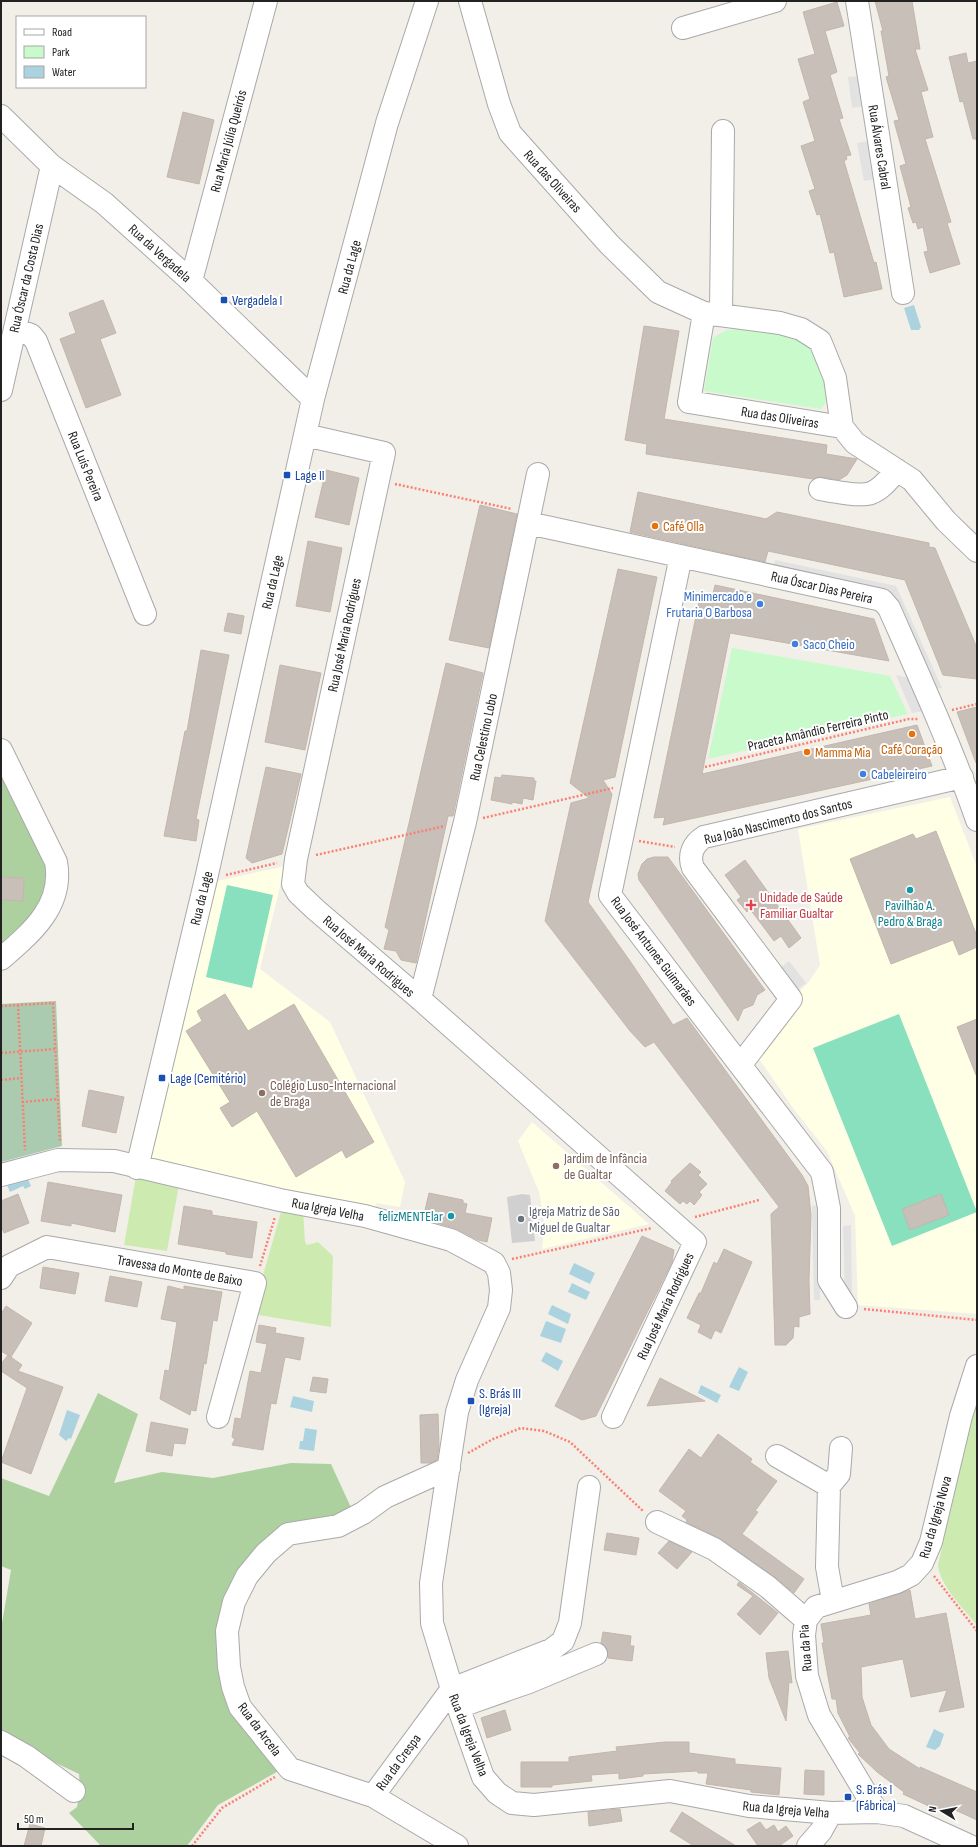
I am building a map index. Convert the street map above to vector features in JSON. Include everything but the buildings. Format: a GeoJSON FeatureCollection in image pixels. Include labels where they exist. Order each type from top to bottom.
{"type":"FeatureCollection","features":[{"type":"Feature","properties":{"kind":"street","name":"Rua Maria Júlia Queirós"},"geometry":{"type":"LineString","coordinates":[[191,281],[266,1]]}},
{"type":"Feature","properties":{"kind":"street","name":"Rua da Lage"},"geometry":{"type":"LineString","coordinates":[[137,1168],[206,879],[313,398],[388,123],[427,1]]}},
{"type":"Feature","properties":{"kind":"street","name":"Rua das Oliveiras"},"geometry":{"type":"LineString","coordinates":[[470,1],[499,104],[510,133],[609,244],[658,292],[712,314],[780,323],[801,329],[820,341],[835,378],[842,427],[689,402],[712,314]]}},
{"type":"Feature","properties":{"kind":"street"},"geometry":{"type":"LineString","coordinates":[[683,28],[775,1]]}},
{"type":"Feature","properties":{"kind":"street","name":"Rua Álvares Cabral"},"geometry":{"type":"LineString","coordinates":[[857,1],[903,293]]}},
{"type":"Feature","properties":{"kind":"street","name":"Rua da Vergadela"},"geometry":{"type":"LineString","coordinates":[[1,116],[52,166],[104,203],[191,281],[313,398]]}},
{"type":"Feature","properties":{"kind":"street"},"geometry":{"type":"LineString","coordinates":[[712,314],[723,131]]}},
{"type":"Feature","properties":{"kind":"street","name":"Rua Óscar da Costa Dias"},"geometry":{"type":"LineString","coordinates":[[1,390],[52,166]]}},
{"type":"Feature","properties":{"kind":"street","name":"Rua Luís Pereira"},"geometry":{"type":"LineString","coordinates":[[15,329],[31,335],[36,341],[145,614]]}},
{"type":"Feature","properties":{"kind":"street"},"geometry":{"type":"LineString","coordinates":[[842,427],[855,443],[912,480],[946,521],[977,552]]}},
{"type":"Feature","properties":{"kind":"street","name":"Rua José Maria Rodrigues"},"geometry":{"type":"LineString","coordinates":[[305,435],[384,453],[296,859],[293,884],[298,893],[372,959],[420,999],[695,1242],[613,1417]]}},
{"type":"Feature","properties":{"kind":"street"},"geometry":{"type":"LineString","coordinates":[[820,488],[840,492],[870,494],[884,486],[897,470]]}},
{"type":"Feature","properties":{"kind":"street","name":"Rua Celestino Lobo"},"geometry":{"type":"LineString","coordinates":[[420,999],[465,822],[538,474]]}},
{"type":"Feature","properties":{"kind":"street","name":"Rua Óscar Dias Pereira"},"geometry":{"type":"LineString","coordinates":[[529,518],[681,556],[882,600],[889,608],[937,718],[962,777],[976,817]]}},
{"type":"Feature","properties":{"kind":"street","name":"Rua José Antunes Guimarães"},"geometry":{"type":"LineString","coordinates":[[681,556],[610,896],[741,1064],[822,1172],[829,1208],[829,1280],[846,1307]]}},
{"type":"Feature","properties":{"kind":"street"},"geometry":{"type":"LineString","coordinates":[[1,750],[56,862],[58,873],[55,896],[48,909],[36,927],[1,959]]}},
{"type":"Feature","properties":{"kind":"street","name":"Rua João Nascimento dos Santos"},"geometry":{"type":"LineString","coordinates":[[741,1064],[790,999],[693,868],[691,860],[692,849],[695,844],[704,837],[962,777]]}},
{"type":"Feature","properties":{"kind":"street","name":"Rua Igreja Velha"},"geometry":{"type":"LineString","coordinates":[[1,1175],[58,1160],[114,1162],[280,1200],[365,1216],[451,1240],[494,1264]]}},
{"type":"Feature","properties":{"kind":"street","name":"Travessa do Monte de Baixo"},"geometry":{"type":"LineString","coordinates":[[1,1278],[9,1266],[47,1247],[255,1282],[218,1417]]}},
{"type":"Feature","properties":{"kind":"street","name":"Rua da Igreja Velha"},"geometry":{"type":"LineString","coordinates":[[494,1264],[499,1273],[501,1290],[499,1308],[466,1380],[457,1412],[431,1584],[432,1623],[454,1698],[483,1777],[497,1793],[512,1803],[534,1805],[670,1790],[749,1806],[831,1813],[877,1812],[904,1816],[970,1846]]}},
{"type":"Feature","properties":{"kind":"street","name":"Rua da Igreja Nova"},"geometry":{"type":"LineString","coordinates":[[806,1620],[816,1607],[897,1582],[911,1575],[922,1563],[930,1542],[961,1416],[977,1366]]}},
{"type":"Feature","properties":{"kind":"street"},"geometry":{"type":"LineString","coordinates":[[833,1601],[827,1567],[829,1486],[839,1474],[841,1448]]}},
{"type":"Feature","properties":{"kind":"street"},"geometry":{"type":"LineString","coordinates":[[777,1456],[829,1486]]}},
{"type":"Feature","properties":{"kind":"street","name":"Rua da Arcela"},"geometry":{"type":"LineString","coordinates":[[373,1796],[290,1769],[240,1707],[233,1687],[229,1667],[227,1631],[234,1602],[247,1576],[266,1554],[288,1534],[338,1526],[363,1513],[385,1497],[448,1468]]}},
{"type":"Feature","properties":{"kind":"street"},"geometry":{"type":"LineString","coordinates":[[454,1698],[551,1650],[563,1641],[570,1623],[589,1487]]}},
{"type":"Feature","properties":{"kind":"street","name":"Rua da Pia"},"geometry":{"type":"LineString","coordinates":[[656,1522],[714,1549],[768,1587],[806,1620],[804,1635],[807,1676],[820,1715],[877,1812]]}},
{"type":"Feature","properties":{"kind":"street"},"geometry":{"type":"LineString","coordinates":[[454,1698],[528,1682],[596,1654]]}},
{"type":"Feature","properties":{"kind":"street","name":"Rua da Crespa"},"geometry":{"type":"LineString","coordinates":[[454,1698],[373,1796],[457,1846]]}},
{"type":"Feature","properties":{"kind":"street"},"geometry":{"type":"LineString","coordinates":[[2,1747],[26,1756],[74,1791]]}},
{"type":"Feature","properties":{"kind":"street"},"geometry":{"type":"LineString","coordinates":[[808,1846],[821,1831],[831,1813]]}},
{"type":"Feature","properties":{"kind":"path"},"geometry":{"type":"LineString","coordinates":[[378,480],[529,518]]}},
{"type":"Feature","properties":{"kind":"path"},"geometry":{"type":"LineString","coordinates":[[937,718],[954,710],[977,704]]}},
{"type":"Feature","properties":{"kind":"path","name":"Praceta Amândio Ferreira Pinto"},"geometry":{"type":"LineString","coordinates":[[705,767],[909,719],[937,718]]}},
{"type":"Feature","properties":{"kind":"path"},"geometry":{"type":"LineString","coordinates":[[206,879],[634,784]]}},
{"type":"Feature","properties":{"kind":"path"},"geometry":{"type":"LineString","coordinates":[[622,838],[692,849]]}},
{"type":"Feature","properties":{"kind":"path"},"geometry":{"type":"LineString","coordinates":[[1,1006],[53,1003],[60,1144],[53,1145]]}},
{"type":"Feature","properties":{"kind":"path"},"geometry":{"type":"LineString","coordinates":[[18,1005],[22,1102],[26,1150],[32,1149]]}},
{"type":"Feature","properties":{"kind":"path"},"geometry":{"type":"LineString","coordinates":[[1,1053],[55,1049]]}},
{"type":"Feature","properties":{"kind":"path"},"geometry":{"type":"LineString","coordinates":[[1,1080],[21,1078]]}},
{"type":"Feature","properties":{"kind":"path"},"geometry":{"type":"LineString","coordinates":[[22,1102],[58,1099]]}},
{"type":"Feature","properties":{"kind":"path"},"geometry":{"type":"LineString","coordinates":[[255,1282],[280,1200]]}},
{"type":"Feature","properties":{"kind":"path"},"geometry":{"type":"LineString","coordinates":[[494,1264],[674,1223],[759,1200]]}},
{"type":"Feature","properties":{"kind":"path"},"geometry":{"type":"LineString","coordinates":[[846,1307],[977,1320]]}},
{"type":"Feature","properties":{"kind":"path"},"geometry":{"type":"LineString","coordinates":[[448,1468],[467,1454],[493,1439],[521,1428],[544,1431],[570,1442],[656,1522]]}},
{"type":"Feature","properties":{"kind":"path"},"geometry":{"type":"LineString","coordinates":[[922,1563],[977,1631]]}},
{"type":"Feature","properties":{"kind":"path"},"geometry":{"type":"LineString","coordinates":[[192,1846],[222,1808],[290,1769]]}},
{"type":"Feature","properties":{"kind":"shaded area"},"geometry":{"type":"Polygon","coordinates":[[[859,76],[864,106],[852,108],[848,77],[859,76]]]}},
{"type":"Feature","properties":{"kind":"shaded area"},"geometry":{"type":"Polygon","coordinates":[[[869,141],[875,179],[864,181],[857,143],[869,141]]]}},
{"type":"Feature","properties":{"kind":"shaded area"},"geometry":{"type":"Polygon","coordinates":[[[775,560],[896,586],[942,688],[933,689],[890,592],[774,566],[775,560]]]}},
{"type":"Feature","properties":{"kind":"shaded area"},"geometry":{"type":"Polygon","coordinates":[[[896,675],[909,678],[924,711],[912,713],[896,675]]]}},
{"type":"Feature","properties":{"kind":"shaded area"},"geometry":{"type":"Polygon","coordinates":[[[950,797],[977,867],[977,1314],[858,1305],[855,1216],[827,1151],[796,1112],[755,1053],[796,995],[808,983],[820,965],[798,829],[950,797]]]}},
{"type":"Feature","properties":{"kind":"shaded area","name":"Colégio Luso-Internacional de Braga"},"geometry":{"type":"Polygon","coordinates":[[[285,866],[260,969],[330,1022],[405,1182],[400,1207],[376,1203],[374,1213],[144,1163],[213,882],[285,866]]]}},
{"type":"Feature","properties":{"kind":"shaded area"},"geometry":{"type":"Polygon","coordinates":[[[789,961],[806,983],[797,990],[779,969],[789,961]]]}},
{"type":"Feature","properties":{"kind":"shaded area"},"geometry":{"type":"Polygon","coordinates":[[[56,1001],[62,1146],[1,1162],[1,1004],[56,1001]]]}},
{"type":"Feature","properties":{"kind":"shaded area","name":"Jardim de Infância de Gualtar"},"geometry":{"type":"Polygon","coordinates":[[[532,1122],[649,1224],[542,1249],[545,1226],[539,1192],[518,1141],[532,1122]]]}},
{"type":"Feature","properties":{"kind":"shaded area","name":"Igreja Matriz de São Miguel de Gualtar"},"geometry":{"type":"Polygon","coordinates":[[[522,1194],[530,1195],[535,1241],[512,1243],[507,1197],[522,1194]]]}},
{"type":"Feature","properties":{"kind":"shaded area"},"geometry":{"type":"Polygon","coordinates":[[[819,1205],[820,1300],[814,1300],[812,1206],[819,1205]]]}},
{"type":"Feature","properties":{"kind":"shaded area"},"geometry":{"type":"Polygon","coordinates":[[[851,1225],[852,1301],[845,1300],[843,1226],[851,1225]]]}},
{"type":"Feature","properties":{"kind":"green space"},"geometry":{"type":"Polygon","coordinates":[[[752,329],[781,334],[799,340],[807,345],[819,360],[825,378],[827,398],[821,409],[704,391],[713,338],[726,330],[752,329]]]}},
{"type":"Feature","properties":{"kind":"green space"},"geometry":{"type":"Polygon","coordinates":[[[732,648],[890,676],[908,714],[708,759],[732,648]]]}},
{"type":"Feature","properties":{"kind":"green space"},"geometry":{"type":"Polygon","coordinates":[[[1,760],[44,850],[49,894],[1,951],[1,760]]]}},
{"type":"Feature","properties":{"kind":"green space"},"geometry":{"type":"Polygon","coordinates":[[[227,885],[273,895],[252,988],[206,977],[227,885]]]}},
{"type":"Feature","properties":{"kind":"green space"},"geometry":{"type":"Polygon","coordinates":[[[899,1014],[977,1212],[892,1246],[813,1048],[899,1014]]]}},
{"type":"Feature","properties":{"kind":"green space"},"geometry":{"type":"Polygon","coordinates":[[[136,1176],[179,1185],[167,1251],[124,1245],[136,1176]]]}},
{"type":"Feature","properties":{"kind":"green space"},"geometry":{"type":"Polygon","coordinates":[[[283,1205],[303,1209],[305,1242],[307,1245],[318,1242],[333,1256],[331,1327],[252,1314],[283,1205]]]}},
{"type":"Feature","properties":{"kind":"green space"},"geometry":{"type":"Polygon","coordinates":[[[977,1390],[977,1625],[959,1605],[948,1589],[943,1581],[938,1565],[977,1390]]]}},
{"type":"Feature","properties":{"kind":"green space"},"geometry":{"type":"Polygon","coordinates":[[[98,1393],[138,1414],[114,1483],[162,1472],[213,1478],[291,1463],[331,1464],[354,1514],[326,1524],[243,1573],[223,1671],[282,1769],[218,1805],[187,1846],[101,1846],[69,1813],[77,1807],[80,1792],[79,1774],[1,1737],[1,1629],[11,1570],[1,1566],[1,1478],[49,1496],[98,1393]]]}},
{"type":"Feature","properties":{"kind":"water"},"geometry":{"type":"Polygon","coordinates":[[[914,305],[921,327],[919,330],[911,330],[904,308],[914,305]]]}},
{"type":"Feature","properties":{"kind":"water"},"geometry":{"type":"Polygon","coordinates":[[[27,1177],[31,1186],[25,1189],[23,1186],[10,1192],[7,1185],[27,1177]]]}},
{"type":"Feature","properties":{"kind":"water"},"geometry":{"type":"Polygon","coordinates":[[[574,1263],[595,1273],[590,1284],[569,1274],[574,1263]]]}},
{"type":"Feature","properties":{"kind":"water"},"geometry":{"type":"Polygon","coordinates":[[[572,1283],[590,1292],[586,1300],[568,1292],[572,1283]]]}},
{"type":"Feature","properties":{"kind":"water"},"geometry":{"type":"Polygon","coordinates":[[[552,1305],[571,1314],[568,1324],[548,1314],[552,1305]]]}},
{"type":"Feature","properties":{"kind":"water"},"geometry":{"type":"Polygon","coordinates":[[[546,1321],[566,1329],[561,1343],[540,1336],[546,1321]]]}},
{"type":"Feature","properties":{"kind":"water"},"geometry":{"type":"Polygon","coordinates":[[[546,1352],[563,1361],[558,1371],[541,1361],[546,1352]]]}},
{"type":"Feature","properties":{"kind":"water"},"geometry":{"type":"Polygon","coordinates":[[[739,1367],[748,1372],[739,1391],[729,1387],[739,1367]]]}},
{"type":"Feature","properties":{"kind":"water"},"geometry":{"type":"Polygon","coordinates":[[[701,1385],[721,1395],[717,1403],[698,1393],[701,1385]]]}},
{"type":"Feature","properties":{"kind":"water"},"geometry":{"type":"Polygon","coordinates":[[[293,1396],[314,1401],[312,1412],[290,1407],[293,1396]]]}},
{"type":"Feature","properties":{"kind":"water"},"geometry":{"type":"Polygon","coordinates":[[[67,1410],[80,1415],[71,1439],[69,1438],[66,1441],[59,1435],[67,1410]]]}},
{"type":"Feature","properties":{"kind":"water"},"geometry":{"type":"Polygon","coordinates":[[[305,1428],[317,1430],[314,1451],[299,1449],[300,1441],[303,1441],[305,1428]]]}},
{"type":"Feature","properties":{"kind":"water"},"geometry":{"type":"Polygon","coordinates":[[[934,1729],[944,1734],[940,1746],[935,1750],[926,1747],[934,1729]]]}},
{"type":"Feature","properties":{"kind":"place","name":"Vergadela I"},"geometry":{"type":"Point","coordinates":[224,300]}},
{"type":"Feature","properties":{"kind":"place","name":"Lage II"},"geometry":{"type":"Point","coordinates":[287,475]}},
{"type":"Feature","properties":{"kind":"place","name":"Café Olla"},"geometry":{"type":"Point","coordinates":[655,526]}},
{"type":"Feature","properties":{"kind":"place","name":"Minimercado e Frutaria O Barbosa"},"geometry":{"type":"Point","coordinates":[760,604]}},
{"type":"Feature","properties":{"kind":"place","name":"Saco Cheio"},"geometry":{"type":"Point","coordinates":[795,644]}},
{"type":"Feature","properties":{"kind":"place","name":"Café Coração"},"geometry":{"type":"Point","coordinates":[912,734]}},
{"type":"Feature","properties":{"kind":"place","name":"Mamma Mia"},"geometry":{"type":"Point","coordinates":[807,752]}},
{"type":"Feature","properties":{"kind":"place","name":"Cabeleireiro"},"geometry":{"type":"Point","coordinates":[863,774]}},
{"type":"Feature","properties":{"kind":"place","name":"Pavilhão A. Pedro & Braga"},"geometry":{"type":"Point","coordinates":[910,890]}},
{"type":"Feature","properties":{"kind":"place","name":"Unidade de Saúde Familiar Gualtar"},"geometry":{"type":"Point","coordinates":[751,905]}},
{"type":"Feature","properties":{"kind":"place","name":"Lage (Cemitério)"},"geometry":{"type":"Point","coordinates":[162,1078]}},
{"type":"Feature","properties":{"kind":"place","name":"Colégio Luso-Internacional de Braga"},"geometry":{"type":"Point","coordinates":[262,1093]}},
{"type":"Feature","properties":{"kind":"place","name":"Jardim de Infância de Gualtar"},"geometry":{"type":"Point","coordinates":[556,1166]}},
{"type":"Feature","properties":{"kind":"place","name":"felizMENTElar"},"geometry":{"type":"Point","coordinates":[451,1216]}},
{"type":"Feature","properties":{"kind":"place","name":"Igreja Matriz de São Miguel de Gualtar"},"geometry":{"type":"Point","coordinates":[521,1219]}},
{"type":"Feature","properties":{"kind":"place","name":"S. Brás III (Igreja)"},"geometry":{"type":"Point","coordinates":[471,1401]}},
{"type":"Feature","properties":{"kind":"place","name":"S. Brás I (Fábrica)"},"geometry":{"type":"Point","coordinates":[848,1797]}}]}
